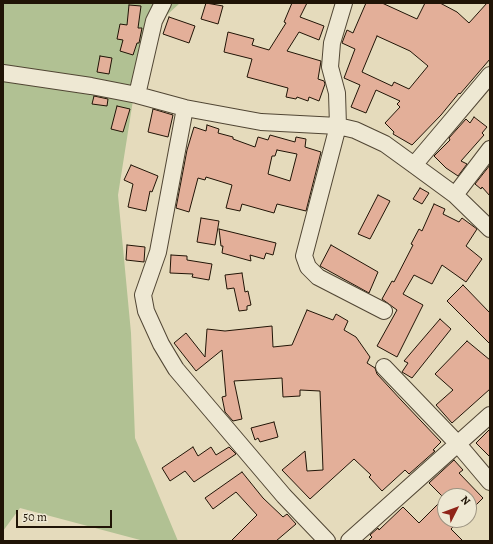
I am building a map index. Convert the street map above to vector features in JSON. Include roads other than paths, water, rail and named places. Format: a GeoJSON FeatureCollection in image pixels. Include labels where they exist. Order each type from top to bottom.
{"type":"FeatureCollection","features":[{"type":"Feature","properties":{"kind":"street"},"geometry":{"type":"LineString","coordinates":[[137,95],[154,21],[163,3]]}},
{"type":"Feature","properties":{"kind":"street"},"geometry":{"type":"LineString","coordinates":[[344,3],[332,42],[330,67],[336,93],[338,126],[304,256],[308,267],[318,277],[384,311]]}},
{"type":"Feature","properties":{"kind":"street"},"geometry":{"type":"LineString","coordinates":[[3,72],[137,95],[185,108],[261,122],[338,126],[355,130],[385,144],[455,195],[490,229]]}},
{"type":"Feature","properties":{"kind":"street"},"geometry":{"type":"LineString","coordinates":[[414,165],[490,75]]}},
{"type":"Feature","properties":{"kind":"street"},"geometry":{"type":"LineString","coordinates":[[185,108],[158,252],[143,295],[146,311],[161,344],[176,369],[284,496],[326,541]]}},
{"type":"Feature","properties":{"kind":"street"},"geometry":{"type":"LineString","coordinates":[[455,195],[490,149]]}},
{"type":"Feature","properties":{"kind":"street"},"geometry":{"type":"LineString","coordinates":[[384,367],[457,443],[490,482]]}},
{"type":"Feature","properties":{"kind":"street"},"geometry":{"type":"LineString","coordinates":[[349,541],[490,415]]}}]}
